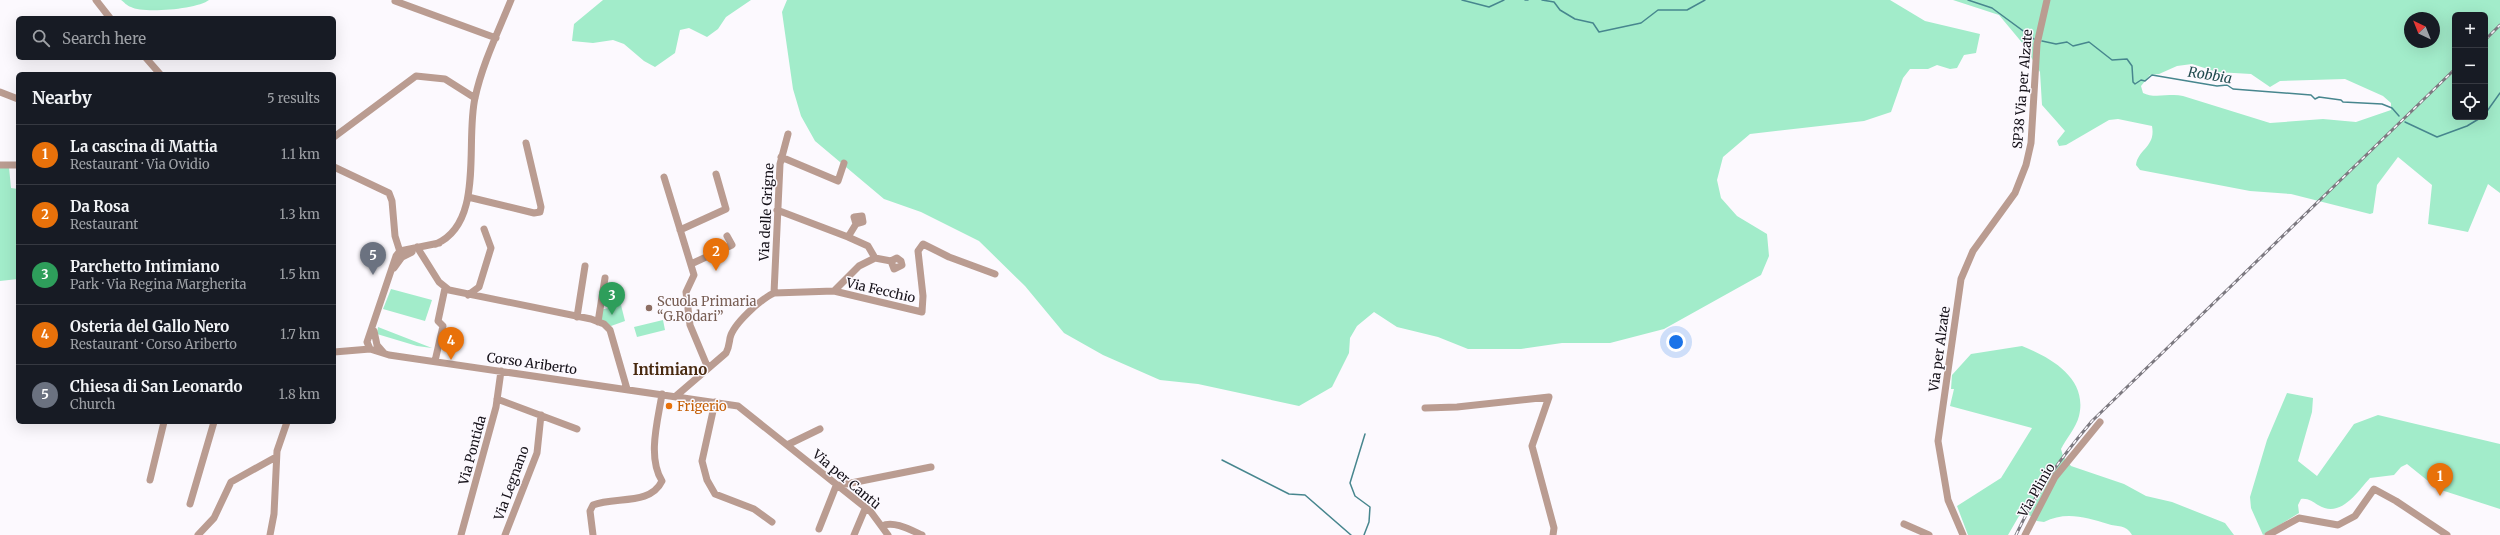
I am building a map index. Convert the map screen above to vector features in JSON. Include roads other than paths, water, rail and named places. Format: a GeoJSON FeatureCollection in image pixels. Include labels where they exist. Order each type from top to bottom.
{"type":"FeatureCollection","features":[{"type":"Feature","properties":{"kind":"street"},"geometry":{"type":"LineString","coordinates":[[96,0],[108,16]]}},
{"type":"Feature","properties":{"kind":"street"},"geometry":{"type":"LineString","coordinates":[[393,269],[405,254],[439,243],[454,232],[468,197],[475,98],[510,0]]}},
{"type":"Feature","properties":{"kind":"street","name":"SP38 Via per Alzate"},"geometry":{"type":"LineString","coordinates":[[2021,181],[2031,142],[2037,44],[2047,0]]}},
{"type":"Feature","properties":{"kind":"street"},"geometry":{"type":"LineString","coordinates":[[395,1],[496,38]]}},
{"type":"Feature","properties":{"kind":"street"},"geometry":{"type":"LineString","coordinates":[[148,60],[158,72]]}},
{"type":"Feature","properties":{"kind":"street"},"geometry":{"type":"LineString","coordinates":[[336,136],[416,76],[445,78],[475,98]]}},
{"type":"Feature","properties":{"kind":"street"},"geometry":{"type":"LineString","coordinates":[[0,92],[16,98]]}},
{"type":"Feature","properties":{"kind":"street","name":"Via delle Grigne"},"geometry":{"type":"LineString","coordinates":[[774,294],[777,210],[781,157],[788,134]]}},
{"type":"Feature","properties":{"kind":"street"},"geometry":{"type":"LineString","coordinates":[[468,197],[534,214],[540,212],[542,208],[526,143]]}},
{"type":"Feature","properties":{"kind":"street"},"geometry":{"type":"LineString","coordinates":[[781,157],[838,181],[844,163]]}},
{"type":"Feature","properties":{"kind":"street"},"geometry":{"type":"LineString","coordinates":[[0,165],[16,164]]}},
{"type":"Feature","properties":{"kind":"street"},"geometry":{"type":"LineString","coordinates":[[336,168],[389,193],[392,201],[395,236],[400,251],[400,256],[389,276]]}},
{"type":"Feature","properties":{"kind":"street"},"geometry":{"type":"LineString","coordinates":[[680,230],[726,209],[716,174]]}},
{"type":"Feature","properties":{"kind":"street"},"geometry":{"type":"LineString","coordinates":[[664,177],[694,275],[686,292],[690,325],[708,368]]}},
{"type":"Feature","properties":{"kind":"street","name":"Via per Alzate"},"geometry":{"type":"LineString","coordinates":[[1963,535],[1948,500],[1938,442],[1961,279],[1973,251],[2007,206],[2021,181]]}},
{"type":"Feature","properties":{"kind":"street"},"geometry":{"type":"LineString","coordinates":[[777,210],[868,246],[874,258]]}},
{"type":"Feature","properties":{"kind":"street"},"geometry":{"type":"LineString","coordinates":[[848,237],[856,224]]}},
{"type":"Feature","properties":{"kind":"street"},"geometry":{"type":"LineString","coordinates":[[468,295],[479,286],[491,248],[484,229]]}},
{"type":"Feature","properties":{"kind":"street"},"geometry":{"type":"LineString","coordinates":[[691,264],[732,245],[727,236]]}},
{"type":"Feature","properties":{"kind":"street","name":"Via Fecchio"},"geometry":{"type":"LineString","coordinates":[[774,294],[834,291],[922,312],[923,296],[918,250],[923,244],[949,257],[995,274]]}},
{"type":"Feature","properties":{"kind":"street"},"geometry":{"type":"LineString","coordinates":[[336,352],[372,344],[373,328],[394,259],[400,251],[418,249]]}},
{"type":"Feature","properties":{"kind":"street"},"geometry":{"type":"LineString","coordinates":[[418,249],[445,288],[468,295],[598,322],[610,330],[627,389]]}},
{"type":"Feature","properties":{"kind":"street"},"geometry":{"type":"LineString","coordinates":[[834,291],[859,266],[874,258],[891,261]]}},
{"type":"Feature","properties":{"kind":"street"},"geometry":{"type":"LineString","coordinates":[[577,317],[585,266]]}},
{"type":"Feature","properties":{"kind":"street"},"geometry":{"type":"LineString","coordinates":[[598,322],[605,278]]}},
{"type":"Feature","properties":{"kind":"street"},"geometry":{"type":"LineString","coordinates":[[435,361],[443,326],[438,321],[445,288]]}},
{"type":"Feature","properties":{"kind":"street"},"geometry":{"type":"LineString","coordinates":[[676,396],[726,353],[730,344],[730,338],[739,324],[756,306],[774,294]]}},
{"type":"Feature","properties":{"kind":"street","name":"Corso Ariberto"},"geometry":{"type":"LineString","coordinates":[[372,344],[384,354],[676,396]]}},
{"type":"Feature","properties":{"kind":"street","name":"Via Pontida"},"geometry":{"type":"LineString","coordinates":[[461,535],[497,399],[501,371]]}},
{"type":"Feature","properties":{"kind":"street"},"geometry":{"type":"LineString","coordinates":[[593,535],[590,511],[593,505],[602,501],[649,496],[657,491],[662,481],[656,472],[655,447],[662,394]]}},
{"type":"Feature","properties":{"kind":"street","name":"Via per Cantù"},"geometry":{"type":"LineString","coordinates":[[676,396],[738,406],[868,511],[878,514],[888,535]]}},
{"type":"Feature","properties":{"kind":"street"},"geometry":{"type":"LineString","coordinates":[[1425,408],[1457,407],[1549,397],[1532,446],[1554,528],[1553,535]]}},
{"type":"Feature","properties":{"kind":"street"},"geometry":{"type":"LineString","coordinates":[[497,399],[577,429]]}},
{"type":"Feature","properties":{"kind":"street"},"geometry":{"type":"LineString","coordinates":[[715,402],[702,461],[707,480],[715,494],[754,509],[772,522]]}},
{"type":"Feature","properties":{"kind":"street","name":"Via Legnano"},"geometry":{"type":"LineString","coordinates":[[505,535],[537,453],[541,415]]}},
{"type":"Feature","properties":{"kind":"street","name":"Via Plinio"},"geometry":{"type":"LineString","coordinates":[[2025,535],[2055,477],[2100,422]]}},
{"type":"Feature","properties":{"kind":"street"},"geometry":{"type":"LineString","coordinates":[[150,480],[164,424]]}},
{"type":"Feature","properties":{"kind":"street"},"geometry":{"type":"LineString","coordinates":[[190,504],[213,424]]}},
{"type":"Feature","properties":{"kind":"street"},"geometry":{"type":"LineString","coordinates":[[270,535],[274,514],[276,457],[286,424]]}},
{"type":"Feature","properties":{"kind":"street","name":"Via per Cantù"},"geometry":{"type":"LineString","coordinates":[[787,445],[820,429]]}},
{"type":"Feature","properties":{"kind":"street"},"geometry":{"type":"LineString","coordinates":[[198,535],[214,518],[231,482],[276,457]]}},
{"type":"Feature","properties":{"kind":"street"},"geometry":{"type":"LineString","coordinates":[[819,529],[836,486],[931,467]]}},
{"type":"Feature","properties":{"kind":"street"},"geometry":{"type":"LineString","coordinates":[[2268,535],[2299,518],[2338,524],[2355,516],[2374,489],[2447,535]]}},
{"type":"Feature","properties":{"kind":"street"},"geometry":{"type":"LineString","coordinates":[[854,535],[868,511]]}},
{"type":"Feature","properties":{"kind":"street"},"geometry":{"type":"LineString","coordinates":[[1904,524],[1929,535]]}},
{"type":"Feature","properties":{"kind":"street"},"geometry":{"type":"LineString","coordinates":[[884,525],[892,535],[895,528],[900,526]]}},
{"type":"Feature","properties":{"kind":"street"},"geometry":{"type":"LineString","coordinates":[[884,525],[900,526],[922,535]]}},
{"type":"Feature","properties":{"kind":"waterway"},"geometry":{"type":"LineString","coordinates":[[1462,0],[1489,7],[1504,0]]}},
{"type":"Feature","properties":{"kind":"waterway"},"geometry":{"type":"LineString","coordinates":[[1542,0],[1554,2],[1560,10],[1575,19],[1593,23],[1599,32],[1641,23],[1658,10],[1687,10],[1705,0]]}},
{"type":"Feature","properties":{"kind":"waterway"},"geometry":{"type":"LineString","coordinates":[[1968,0],[1992,8],[2034,39]]}},
{"type":"Feature","properties":{"kind":"waterway","name":"Robbia"},"geometry":{"type":"LineString","coordinates":[[2042,41],[2056,44],[2067,42],[2073,46],[2089,42],[2112,60],[2127,59],[2132,66],[2133,82],[2135,84],[2141,80],[2145,81],[2152,75],[2217,86],[2227,85],[2233,89],[2311,95],[2315,99],[2319,97],[2341,100],[2343,102],[2382,104],[2392,108],[2399,116]]}},
{"type":"Feature","properties":{"kind":"waterway","name":"Robbia"},"geometry":{"type":"LineString","coordinates":[[2488,110],[2500,93]]}},
{"type":"Feature","properties":{"kind":"waterway","name":"Robbia"},"geometry":{"type":"LineString","coordinates":[[2405,122],[2437,137],[2467,126],[2477,120]]}},
{"type":"Feature","properties":{"kind":"waterway"},"geometry":{"type":"LineString","coordinates":[[1364,535],[1369,522],[1370,507],[1355,496],[1350,483],[1365,434]]}},
{"type":"Feature","properties":{"kind":"waterway"},"geometry":{"type":"LineString","coordinates":[[1222,460],[1289,494],[1305,495],[1351,535]]}},
{"type":"Feature","properties":{"kind":"railway"},"geometry":{"type":"LineString","coordinates":[[2488,37],[2500,25]]}},
{"type":"Feature","properties":{"kind":"railway"},"geometry":{"type":"LineString","coordinates":[[2016,535],[2032,504],[2050,475],[2092,421],[2452,72]]}},
{"type":"Feature","properties":{"kind":"place","name":"Da Rosa"},"geometry":{"type":"Point","coordinates":[716,271]}},
{"type":"Feature","properties":{"kind":"place","name":"Chiesa di San Leonardo"},"geometry":{"type":"Point","coordinates":[373,275]}},
{"type":"Feature","properties":{"kind":"place","name":"Scuola Primaria “G.Rodari”"},"geometry":{"type":"Point","coordinates":[649,308]}},
{"type":"Feature","properties":{"kind":"place","name":"Parchetto Intimiano"},"geometry":{"type":"Point","coordinates":[612,315]}},
{"type":"Feature","properties":{"kind":"place","name":"Osteria del Gallo Nero"},"geometry":{"type":"Point","coordinates":[451,360]}},
{"type":"Feature","properties":{"kind":"place","name":"Frigerio"},"geometry":{"type":"Point","coordinates":[669,406]}},
{"type":"Feature","properties":{"kind":"place","name":"La cascina di Mattia"},"geometry":{"type":"Point","coordinates":[2440,496]}},
{"type":"Feature","properties":{"kind":"district","name":"Intimiano"},"geometry":{"type":"Point","coordinates":[670,370]}}]}
